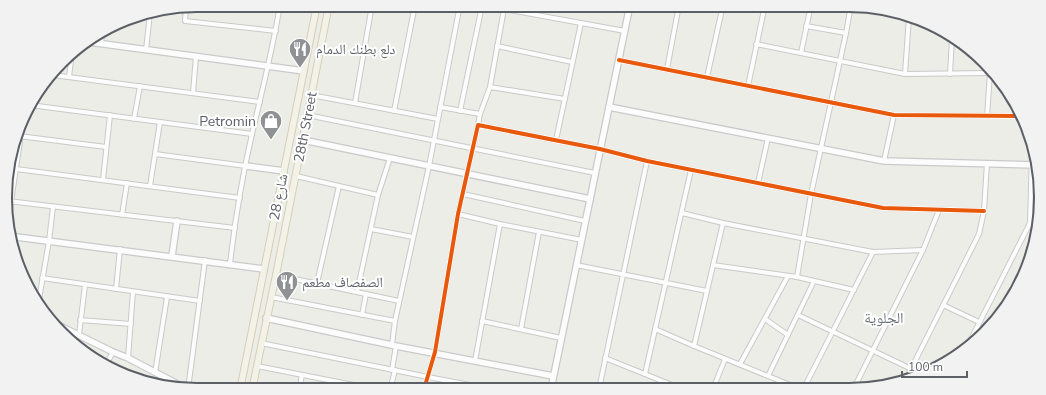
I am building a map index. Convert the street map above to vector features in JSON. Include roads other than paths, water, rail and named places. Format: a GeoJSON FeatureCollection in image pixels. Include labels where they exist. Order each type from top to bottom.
{"type":"FeatureCollection","features":[{"type":"Feature","properties":{"kind":"main road","name":"شارع 28"},"geometry":{"type":"LineString","coordinates":[[241,383],[317,12]]}},
{"type":"Feature","properties":{"kind":"main road","name":"28th Street"},"geometry":{"type":"LineString","coordinates":[[253,383],[328,12]]}},
{"type":"Feature","properties":{"kind":"street"},"geometry":{"type":"LineString","coordinates":[[186,12],[185,21],[276,31]]}},
{"type":"Feature","properties":{"kind":"street"},"geometry":{"type":"LineString","coordinates":[[230,264],[252,134],[276,31],[279,12]]}},
{"type":"Feature","properties":{"kind":"street"},"geometry":{"type":"LineString","coordinates":[[355,103],[371,12]]}},
{"type":"Feature","properties":{"kind":"street"},"geometry":{"type":"LineString","coordinates":[[394,111],[414,12]]}},
{"type":"Feature","properties":{"kind":"street"},"geometry":{"type":"LineString","coordinates":[[391,383],[395,321],[429,166],[459,12]]}},
{"type":"Feature","properties":{"kind":"street"},"geometry":{"type":"LineString","coordinates":[[460,111],[481,12]]}},
{"type":"Feature","properties":{"kind":"street"},"geometry":{"type":"LineString","coordinates":[[426,383],[435,352],[458,214],[480,114],[490,87],[503,12]]}},
{"type":"Feature","properties":{"kind":"street"},"geometry":{"type":"LineString","coordinates":[[520,12],[625,31]]}},
{"type":"Feature","properties":{"kind":"street"},"geometry":{"type":"LineString","coordinates":[[552,383],[629,12]]}},
{"type":"Feature","properties":{"kind":"street"},"geometry":{"type":"LineString","coordinates":[[667,69],[679,12]]}},
{"type":"Feature","properties":{"kind":"street"},"geometry":{"type":"LineString","coordinates":[[707,77],[721,12]]}},
{"type":"Feature","properties":{"kind":"street"},"geometry":{"type":"LineString","coordinates":[[748,86],[763,12]]}},
{"type":"Feature","properties":{"kind":"street"},"geometry":{"type":"LineString","coordinates":[[801,53],[809,12]]}},
{"type":"Feature","properties":{"kind":"street"},"geometry":{"type":"LineString","coordinates":[[797,277],[811,194],[850,12]]}},
{"type":"Feature","properties":{"kind":"street"},"geometry":{"type":"LineString","coordinates":[[146,50],[149,18]]}},
{"type":"Feature","properties":{"kind":"street"},"geometry":{"type":"LineString","coordinates":[[904,74],[909,22]]}},
{"type":"Feature","properties":{"kind":"street"},"geometry":{"type":"LineString","coordinates":[[556,140],[581,23]]}},
{"type":"Feature","properties":{"kind":"street"},"geometry":{"type":"LineString","coordinates":[[806,26],[846,33]]}},
{"type":"Feature","properties":{"kind":"street"},"geometry":{"type":"LineString","coordinates":[[101,44],[102,39]]}},
{"type":"Feature","properties":{"kind":"street"},"geometry":{"type":"LineString","coordinates":[[94,43],[304,71]]}},
{"type":"Feature","properties":{"kind":"street"},"geometry":{"type":"LineString","coordinates":[[950,74],[952,43]]}},
{"type":"Feature","properties":{"kind":"street"},"geometry":{"type":"LineString","coordinates":[[756,44],[904,74],[986,73]]}},
{"type":"Feature","properties":{"kind":"street"},"geometry":{"type":"LineString","coordinates":[[497,46],[572,62]]}},
{"type":"Feature","properties":{"kind":"street"},"geometry":{"type":"LineString","coordinates":[[193,93],[196,56]]}},
{"type":"Feature","properties":{"kind":"street"},"geometry":{"type":"LineString","coordinates":[[619,60],[894,115],[1015,116]]}},
{"type":"Feature","properties":{"kind":"street"},"geometry":{"type":"LineString","coordinates":[[69,77],[71,62]]}},
{"type":"Feature","properties":{"kind":"street"},"geometry":{"type":"LineString","coordinates":[[58,75],[260,102]]}},
{"type":"Feature","properties":{"kind":"street"},"geometry":{"type":"LineString","coordinates":[[987,116],[990,77]]}},
{"type":"Feature","properties":{"kind":"street"},"geometry":{"type":"LineString","coordinates":[[134,119],[140,86]]}},
{"type":"Feature","properties":{"kind":"street"},"geometry":{"type":"LineString","coordinates":[[490,87],[564,99]]}},
{"type":"Feature","properties":{"kind":"street"},"geometry":{"type":"LineString","coordinates":[[311,95],[438,120]]}},
{"type":"Feature","properties":{"kind":"street"},"geometry":{"type":"LineString","coordinates":[[37,106],[252,134]]}},
{"type":"Feature","properties":{"kind":"street"},"geometry":{"type":"LineString","coordinates":[[440,107],[480,114]]}},
{"type":"Feature","properties":{"kind":"street"},"geometry":{"type":"LineString","coordinates":[[609,107],[884,161],[1031,165]]}},
{"type":"Feature","properties":{"kind":"street"},"geometry":{"type":"LineString","coordinates":[[102,180],[110,115]]}},
{"type":"Feature","properties":{"kind":"street"},"geometry":{"type":"LineString","coordinates":[[307,115],[595,173]]}},
{"type":"Feature","properties":{"kind":"street"},"geometry":{"type":"LineString","coordinates":[[884,161],[894,115]]}},
{"type":"Feature","properties":{"kind":"street"},"geometry":{"type":"LineString","coordinates":[[150,186],[160,122]]}},
{"type":"Feature","properties":{"kind":"street"},"geometry":{"type":"LineString","coordinates":[[478,125],[600,149],[647,161],[883,208],[984,211]]}},
{"type":"Feature","properties":{"kind":"street"},"geometry":{"type":"LineString","coordinates":[[23,136],[106,147]]}},
{"type":"Feature","properties":{"kind":"street"},"geometry":{"type":"LineString","coordinates":[[758,183],[768,138]]}},
{"type":"Feature","properties":{"kind":"street"},"geometry":{"type":"LineString","coordinates":[[303,140],[590,198]]}},
{"type":"Feature","properties":{"kind":"street"},"geometry":{"type":"LineString","coordinates":[[12,191],[19,147]]}},
{"type":"Feature","properties":{"kind":"street"},"geometry":{"type":"LineString","coordinates":[[156,154],[284,171]]}},
{"type":"Feature","properties":{"kind":"street"},"geometry":{"type":"LineString","coordinates":[[357,292],[378,195],[390,158]]}},
{"type":"Feature","properties":{"kind":"street"},"geometry":{"type":"LineString","coordinates":[[600,383],[647,161]]}},
{"type":"Feature","properties":{"kind":"street"},"geometry":{"type":"LineString","coordinates":[[909,373],[979,234],[984,211],[987,163]]}},
{"type":"Feature","properties":{"kind":"street"},"geometry":{"type":"LineString","coordinates":[[16,169],[240,198]]}},
{"type":"Feature","properties":{"kind":"street"},"geometry":{"type":"LineString","coordinates":[[645,374],[691,170]]}},
{"type":"Feature","properties":{"kind":"street"},"geometry":{"type":"LineString","coordinates":[[296,176],[378,195]]}},
{"type":"Feature","properties":{"kind":"street"},"geometry":{"type":"LineString","coordinates":[[972,336],[1030,223],[1033,179]]}},
{"type":"Feature","properties":{"kind":"street"},"geometry":{"type":"LineString","coordinates":[[122,215],[127,183]]}},
{"type":"Feature","properties":{"kind":"street"},"geometry":{"type":"LineString","coordinates":[[317,283],[339,186]]}},
{"type":"Feature","properties":{"kind":"street"},"geometry":{"type":"LineString","coordinates":[[463,194],[585,221]]}},
{"type":"Feature","properties":{"kind":"street"},"geometry":{"type":"LineString","coordinates":[[12,202],[235,228]]}},
{"type":"Feature","properties":{"kind":"street"},"geometry":{"type":"LineString","coordinates":[[40,295],[49,241],[53,207]]}},
{"type":"Feature","properties":{"kind":"street"},"geometry":{"type":"LineString","coordinates":[[857,383],[923,250],[939,210]]}},
{"type":"Feature","properties":{"kind":"street"},"geometry":{"type":"LineString","coordinates":[[682,213],[723,223],[873,252],[923,250]]}},
{"type":"Feature","properties":{"kind":"street"},"geometry":{"type":"LineString","coordinates":[[458,214],[582,240]]}},
{"type":"Feature","properties":{"kind":"street"},"geometry":{"type":"LineString","coordinates":[[172,256],[177,221]]}},
{"type":"Feature","properties":{"kind":"street"},"geometry":{"type":"LineString","coordinates":[[694,346],[723,223]]}},
{"type":"Feature","properties":{"kind":"street"},"geometry":{"type":"LineString","coordinates":[[475,361],[500,224]]}},
{"type":"Feature","properties":{"kind":"street"},"geometry":{"type":"LineString","coordinates":[[371,229],[413,237]]}},
{"type":"Feature","properties":{"kind":"street"},"geometry":{"type":"LineString","coordinates":[[521,329],[539,232]]}},
{"type":"Feature","properties":{"kind":"street"},"geometry":{"type":"LineString","coordinates":[[17,238],[205,260],[264,269]]}},
{"type":"Feature","properties":{"kind":"street"},"geometry":{"type":"LineString","coordinates":[[116,289],[120,250]]}},
{"type":"Feature","properties":{"kind":"street"},"geometry":{"type":"LineString","coordinates":[[807,383],[873,252]]}},
{"type":"Feature","properties":{"kind":"street"},"geometry":{"type":"LineString","coordinates":[[187,383],[205,260]]}},
{"type":"Feature","properties":{"kind":"street"},"geometry":{"type":"LineString","coordinates":[[576,265],[707,291]]}},
{"type":"Feature","properties":{"kind":"street"},"geometry":{"type":"LineString","coordinates":[[713,265],[797,277],[854,290]]}},
{"type":"Feature","properties":{"kind":"street"},"geometry":{"type":"LineString","coordinates":[[276,275],[399,302]]}},
{"type":"Feature","properties":{"kind":"street"},"geometry":{"type":"LineString","coordinates":[[740,364],[788,276]]}},
{"type":"Feature","properties":{"kind":"street"},"geometry":{"type":"LineString","coordinates":[[42,278],[200,301]]}},
{"type":"Feature","properties":{"kind":"street"},"geometry":{"type":"LineString","coordinates":[[768,376],[814,281]]}},
{"type":"Feature","properties":{"kind":"street"},"geometry":{"type":"LineString","coordinates":[[79,335],[85,285]]}},
{"type":"Feature","properties":{"kind":"street"},"geometry":{"type":"LineString","coordinates":[[128,358],[133,292]]}},
{"type":"Feature","properties":{"kind":"street"},"geometry":{"type":"LineString","coordinates":[[362,315],[366,294]]}},
{"type":"Feature","properties":{"kind":"street"},"geometry":{"type":"LineString","coordinates":[[155,373],[167,297]]}},
{"type":"Feature","properties":{"kind":"street"},"geometry":{"type":"LineString","coordinates":[[271,297],[395,321]]}},
{"type":"Feature","properties":{"kind":"street"},"geometry":{"type":"LineString","coordinates":[[943,305],[979,322]]}},
{"type":"Feature","properties":{"kind":"street"},"geometry":{"type":"LineString","coordinates":[[798,315],[915,370]]}},
{"type":"Feature","properties":{"kind":"street"},"geometry":{"type":"LineString","coordinates":[[266,318],[553,376]]}},
{"type":"Feature","properties":{"kind":"street"},"geometry":{"type":"LineString","coordinates":[[765,319],[788,335]]}},
{"type":"Feature","properties":{"kind":"street"},"geometry":{"type":"LineString","coordinates":[[80,320],[131,324]]}},
{"type":"Feature","properties":{"kind":"street"},"geometry":{"type":"LineString","coordinates":[[482,321],[561,338]]}},
{"type":"Feature","properties":{"kind":"street"},"geometry":{"type":"LineString","coordinates":[[66,329],[128,358],[169,380]]}},
{"type":"Feature","properties":{"kind":"street"},"geometry":{"type":"LineString","coordinates":[[655,329],[787,383]]}},
{"type":"Feature","properties":{"kind":"street"},"geometry":{"type":"LineString","coordinates":[[261,343],[460,383]]}},
{"type":"Feature","properties":{"kind":"street"},"geometry":{"type":"LineString","coordinates":[[109,360],[113,352]]}},
{"type":"Feature","properties":{"kind":"street"},"geometry":{"type":"LineString","coordinates":[[605,358],[667,383]]}},
{"type":"Feature","properties":{"kind":"street"},"geometry":{"type":"LineString","coordinates":[[715,383],[725,358]]}},
{"type":"Feature","properties":{"kind":"street"},"geometry":{"type":"LineString","coordinates":[[257,366],[343,383]]}},
{"type":"Feature","properties":{"kind":"street"},"geometry":{"type":"LineString","coordinates":[[300,383],[302,375]]}},
{"type":"Feature","properties":{"kind":"place","name":"دلع بطنك الدمام"},"geometry":{"type":"Point","coordinates":[300,68]}},
{"type":"Feature","properties":{"kind":"place","name":"Petromin"},"geometry":{"type":"Point","coordinates":[271,140]}},
{"type":"Feature","properties":{"kind":"place","name":"الصفصاف مطعم"},"geometry":{"type":"Point","coordinates":[287,302]}},
{"type":"Feature","properties":{"kind":"district","name":"الجلوية"},"geometry":{"type":"Point","coordinates":[884,318]}}]}
